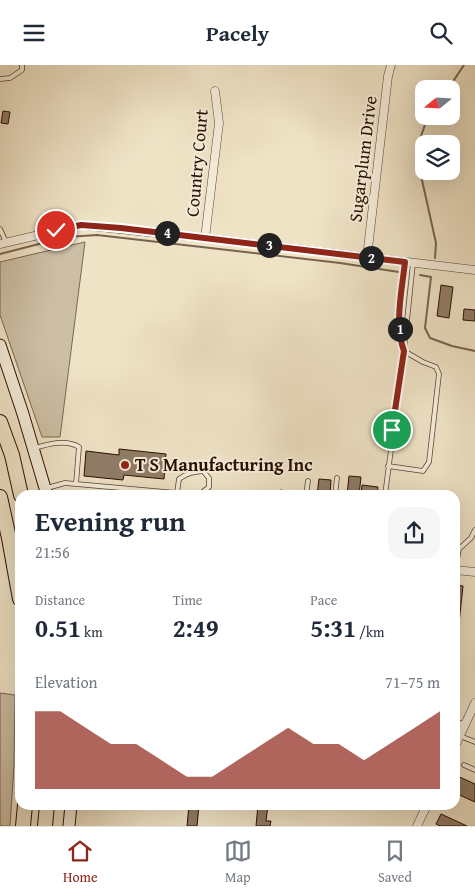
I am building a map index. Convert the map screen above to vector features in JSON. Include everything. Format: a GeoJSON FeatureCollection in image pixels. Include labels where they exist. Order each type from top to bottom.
{"type":"FeatureCollection","features":[{"type":"Feature","properties":{"kind":"highway"},"geometry":{"type":"LineString","coordinates":[[0,422],[12,455],[20,490]]}},
{"type":"Feature","properties":{"kind":"highway"},"geometry":{"type":"LineString","coordinates":[[0,497],[15,571]]}},
{"type":"Feature","properties":{"kind":"highway"},"geometry":{"type":"LineString","coordinates":[[23,826],[25,810]]}},
{"type":"Feature","properties":{"kind":"highway"},"geometry":{"type":"LineString","coordinates":[[45,826],[47,810]]}},
{"type":"Feature","properties":{"kind":"street","name":"Sugarplum Drive"},"geometry":{"type":"LineString","coordinates":[[367,257],[388,76],[391,65]]}},
{"type":"Feature","properties":{"kind":"street","name":"Country Court"},"geometry":{"type":"LineString","coordinates":[[205,238],[219,123],[216,91]]}},
{"type":"Feature","properties":{"kind":"street"},"geometry":{"type":"LineString","coordinates":[[3,243],[81,225],[475,270]]}},
{"type":"Feature","properties":{"kind":"street"},"geometry":{"type":"LineString","coordinates":[[0,345],[45,490]]}},
{"type":"Feature","properties":{"kind":"street"},"geometry":{"type":"LineString","coordinates":[[460,570],[475,572]]}},
{"type":"Feature","properties":{"kind":"street"},"geometry":{"type":"LineString","coordinates":[[460,736],[475,703]]}},
{"type":"Feature","properties":{"kind":"street"},"geometry":{"type":"LineString","coordinates":[[69,826],[71,810]]}},
{"type":"Feature","properties":{"kind":"street"},"geometry":{"type":"LineString","coordinates":[[417,826],[425,810]]}},
{"type":"Feature","properties":{"kind":"lane"},"geometry":{"type":"LineString","coordinates":[[0,79],[10,78],[22,69],[22,65]]}},
{"type":"Feature","properties":{"kind":"lane"},"geometry":{"type":"LineString","coordinates":[[0,229],[3,243]]}},
{"type":"Feature","properties":{"kind":"lane"},"geometry":{"type":"LineString","coordinates":[[386,490],[404,351],[409,262]]}},
{"type":"Feature","properties":{"kind":"lane"},"geometry":{"type":"LineString","coordinates":[[388,466],[423,471],[429,462],[439,374],[436,367],[404,351],[400,340],[400,324],[409,262]]}},
{"type":"Feature","properties":{"kind":"lane"},"geometry":{"type":"LineString","coordinates":[[34,449],[52,443],[79,447],[76,483]]}},
{"type":"Feature","properties":{"kind":"lane"},"geometry":{"type":"LineString","coordinates":[[177,490],[179,479],[184,475],[203,471],[209,478],[210,487],[206,490]]}},
{"type":"Feature","properties":{"kind":"lane"},"geometry":{"type":"LineString","coordinates":[[336,490],[337,478]]}},
{"type":"Feature","properties":{"kind":"lane"},"geometry":{"type":"LineString","coordinates":[[307,490],[308,481]]}},
{"type":"Feature","properties":{"kind":"lane"},"geometry":{"type":"LineString","coordinates":[[50,490],[65,483],[147,490]]}},
{"type":"Feature","properties":{"kind":"lane"},"geometry":{"type":"LineString","coordinates":[[460,548],[475,530]]}},
{"type":"Feature","properties":{"kind":"lane"},"geometry":{"type":"LineString","coordinates":[[460,724],[465,724]]}},
{"type":"Feature","properties":{"kind":"lane"},"geometry":{"type":"LineString","coordinates":[[460,736],[475,742]]}},
{"type":"Feature","properties":{"kind":"lane"},"geometry":{"type":"LineString","coordinates":[[464,765],[475,770]]}},
{"type":"Feature","properties":{"kind":"shaded area"},"geometry":{"type":"Polygon","coordinates":[[[85,242],[60,437],[42,437],[0,315],[0,262],[85,242]]]}},
{"type":"Feature","properties":{"kind":"shaded area"},"geometry":{"type":"Polygon","coordinates":[[[0,693],[15,695],[14,766],[10,826],[0,826],[0,693]]]}},
{"type":"Feature","properties":{"kind":"building"},"geometry":{"type":"Polygon","coordinates":[[[3,111],[10,112],[8,124],[1,123],[3,111]]]}},
{"type":"Feature","properties":{"kind":"building"},"geometry":{"type":"Polygon","coordinates":[[[441,285],[453,287],[449,318],[437,316],[441,285]]]}},
{"type":"Feature","properties":{"kind":"building"},"geometry":{"type":"Polygon","coordinates":[[[464,309],[475,310],[475,321],[463,320],[464,309]]]}},
{"type":"Feature","properties":{"kind":"building","name":"T S Manufacturing Inc"},"geometry":{"type":"Polygon","coordinates":[[[119,449],[166,454],[164,479],[124,475],[123,480],[84,476],[86,451],[119,455],[119,449]]]}},
{"type":"Feature","properties":{"kind":"building"},"geometry":{"type":"Polygon","coordinates":[[[349,476],[361,477],[360,490],[348,490],[349,476]]]}},
{"type":"Feature","properties":{"kind":"building"},"geometry":{"type":"Polygon","coordinates":[[[319,479],[331,480],[330,490],[318,490],[319,479]]]}},
{"type":"Feature","properties":{"kind":"building"},"geometry":{"type":"Polygon","coordinates":[[[362,485],[378,487],[378,490],[362,490],[362,485]]]}},
{"type":"Feature","properties":{"kind":"building"},"geometry":{"type":"Polygon","coordinates":[[[460,586],[463,586],[460,614],[460,586]]]}},
{"type":"Feature","properties":{"kind":"building"},"geometry":{"type":"Polygon","coordinates":[[[460,777],[475,784],[475,802],[460,795],[460,777]]]}},
{"type":"Feature","properties":{"kind":"building"},"geometry":{"type":"Polygon","coordinates":[[[189,810],[199,810],[197,826],[187,826],[189,810]]]}},
{"type":"Feature","properties":{"kind":"building"},"geometry":{"type":"Polygon","coordinates":[[[258,810],[267,810],[266,821],[271,821],[270,826],[256,826],[258,810]]]}},
{"type":"Feature","properties":{"kind":"building"},"geometry":{"type":"Polygon","coordinates":[[[441,814],[467,826],[440,826],[436,824],[441,814]]]}},
{"type":"Feature","properties":{"kind":"waterway"},"geometry":{"type":"LineString","coordinates":[[454,80],[464,65]]}},
{"type":"Feature","properties":{"kind":"waterway"},"geometry":{"type":"LineString","coordinates":[[425,125],[420,139],[418,162],[436,243],[435,258]]}},
{"type":"Feature","properties":{"kind":"waterway"},"geometry":{"type":"LineString","coordinates":[[0,254],[66,237],[97,235],[340,263],[399,272]]}},
{"type":"Feature","properties":{"kind":"waterway"},"geometry":{"type":"LineString","coordinates":[[420,275],[431,277],[425,328],[430,338],[452,346],[475,351]]}},
{"type":"Feature","properties":{"kind":"place","name":"T S Manufacturing Inc"},"geometry":{"type":"Point","coordinates":[125,465]}},
{"type":"Feature","properties":{"kind":"route"},"geometry":{"type":"LineString","coordinates":[[56,230],[81,225],[121,228],[405,262],[400,324],[400,340],[404,351],[392,430]]}}]}
